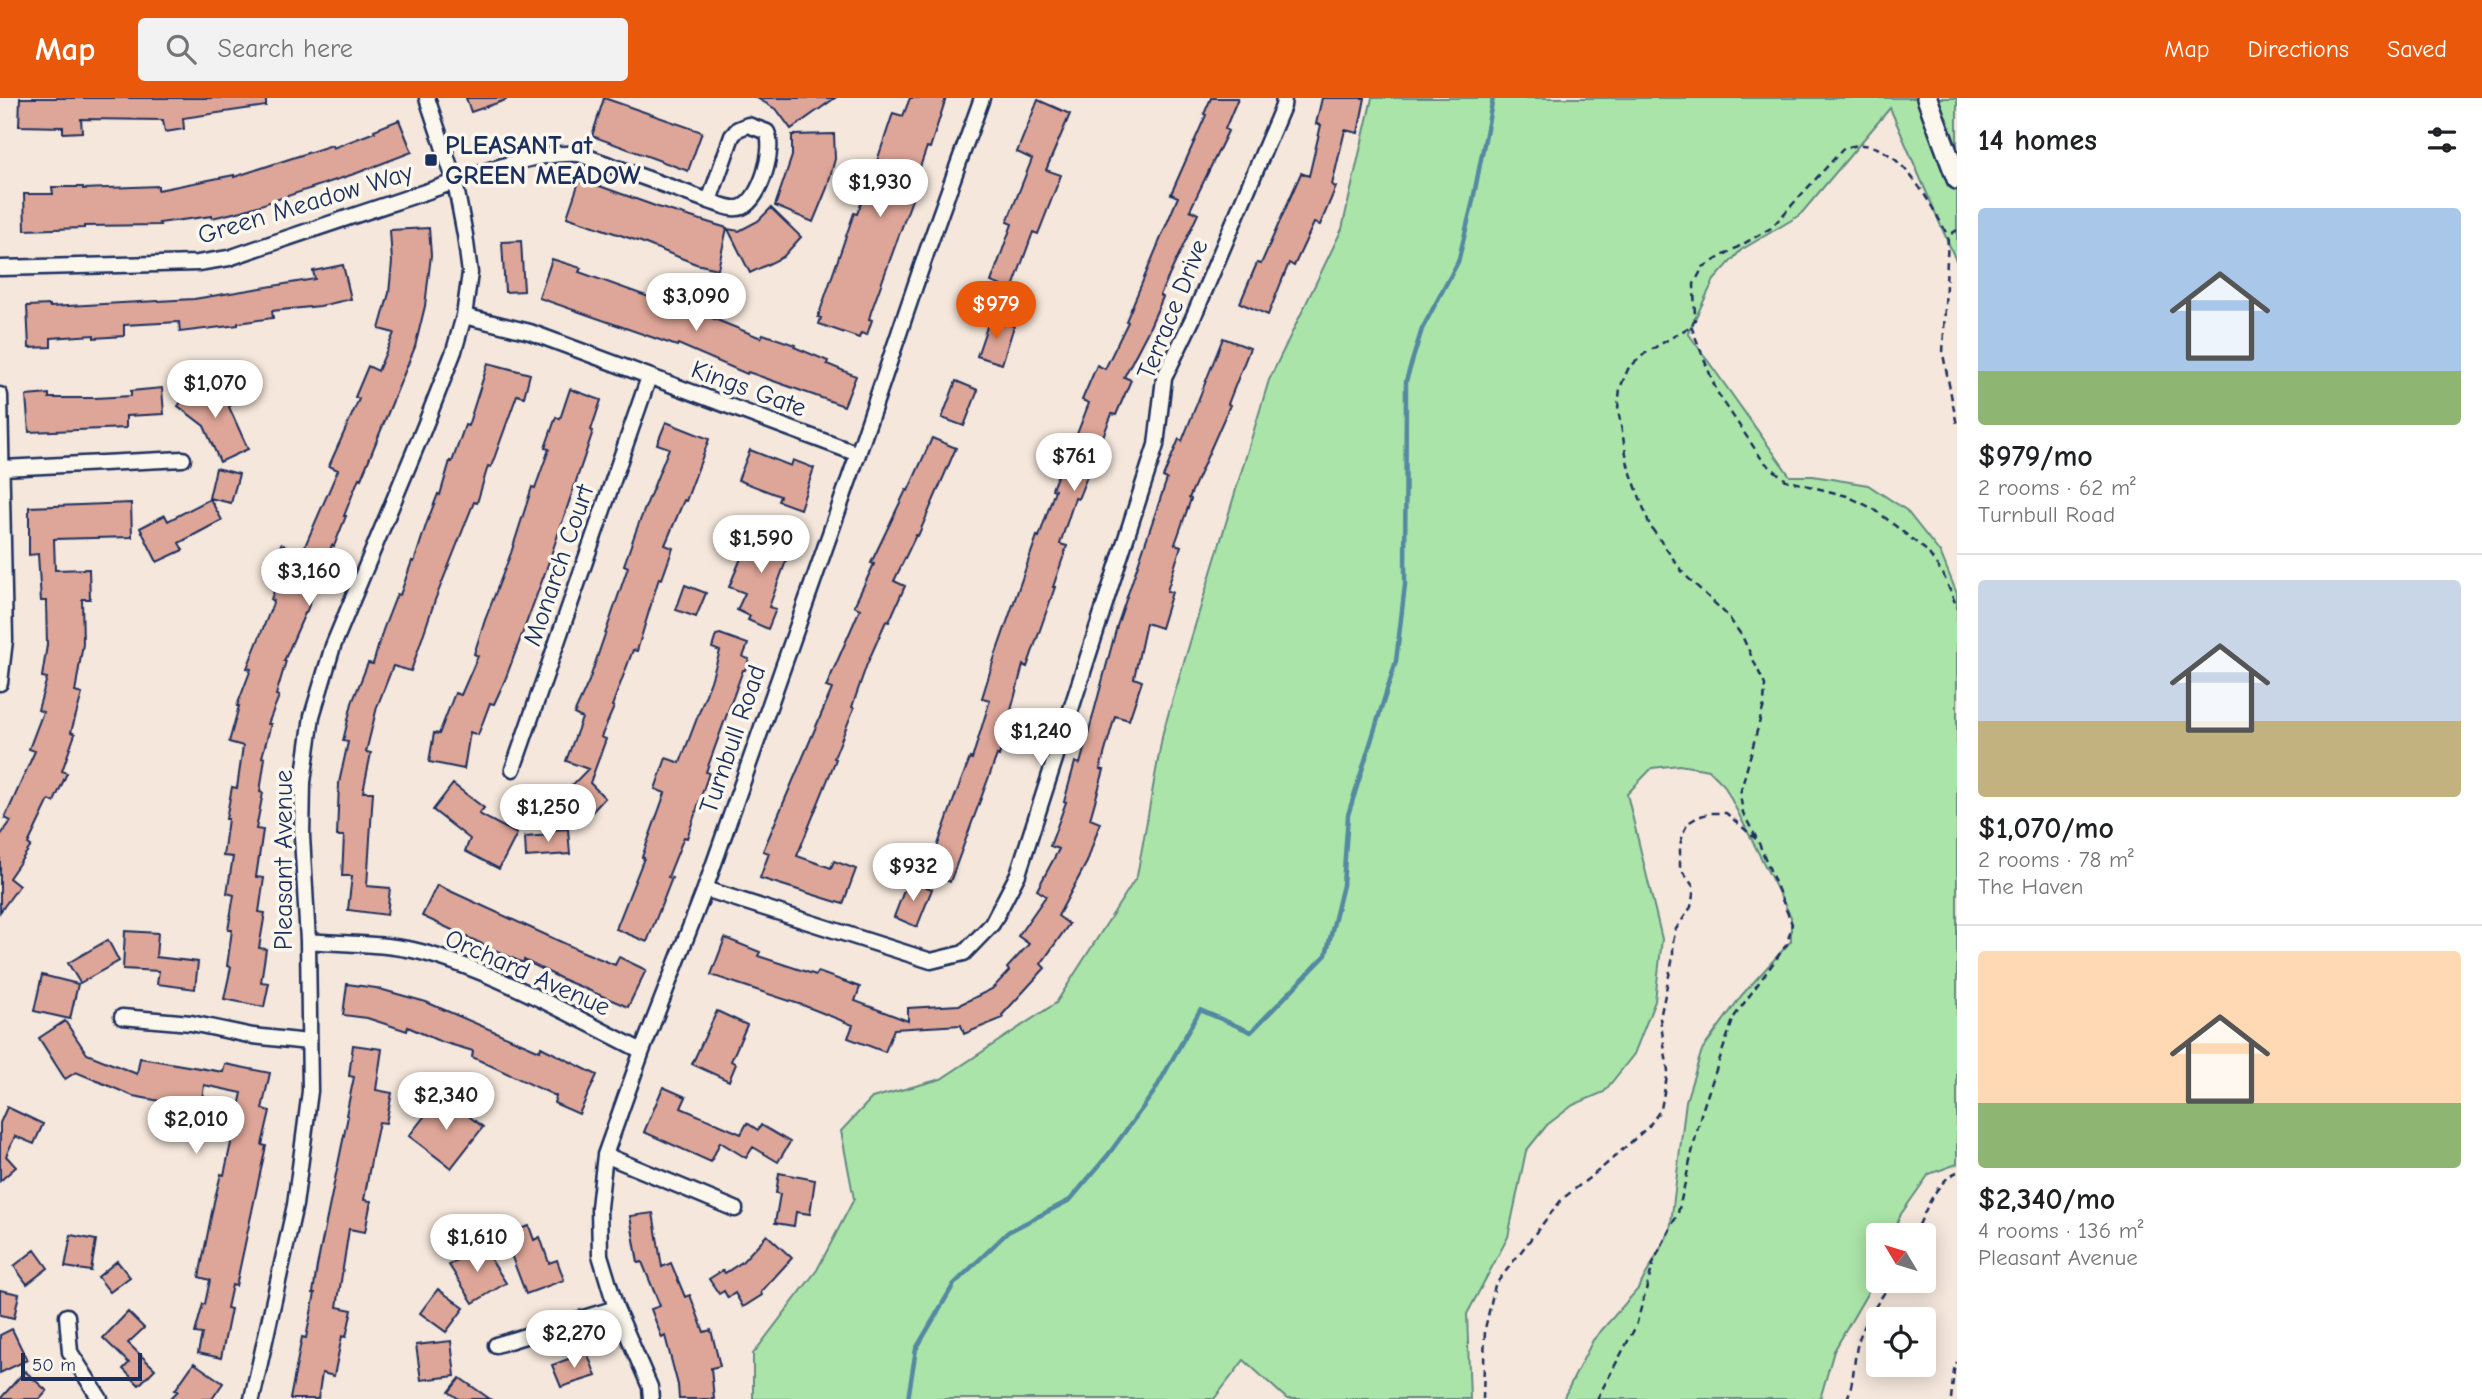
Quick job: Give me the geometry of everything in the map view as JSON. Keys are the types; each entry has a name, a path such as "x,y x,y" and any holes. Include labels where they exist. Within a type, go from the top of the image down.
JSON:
{"street":[{"name":"Pleasant Avenue","path":"252,1399 297,1193 310,1091 303,795 312,716 333,646 454,351 464,316 470,272 455,182 427,98"},
{"name":"Turnbull Road","path":"651,1399 650,1387 616,1308 600,1255 598,1207 605,1155 705,889 982,98"},
{"name":"Terrace Drive","path":"705,889 931,961 964,953 992,924 1018,874 1156,445 1164,378 1193,318 1283,106 1284,98"},
{"path":"1927,98 1957,179"},
{"name":"Green Meadow Way","path":"0,268 198,263 229,258 455,182 538,156 559,153 579,154 709,201 733,209 743,207 759,187 770,151 771,140 767,132 748,125 732,136 709,201"},
{"name":"Kings Gate","path":"464,316 530,332 858,454"},
{"name":"Monarch Court","path":"513,769 649,377"},
{"path":"0,395 5,640 0,682"},
{"path":"3,468 183,460"},
{"name":"Orchard Avenue","path":"308,941 420,952 535,997 642,1051"},
{"path":"122,1017 191,1023 253,1036 308,1042"},
{"path":"605,1155 735,1209"},
{"path":"496,1345 616,1308"},
{"path":"67,1315 70,1352 100,1399"}],"path":[{"path":"1597,1399 1636,1326 1654,1261 1678,1213 1701,1114 1734,1017 1787,944 1792,924 1758,841 1743,813 1740,794 1764,705 1765,685 1742,636 1727,615 1684,574 1650,526 1628,465 1618,409 1620,388 1628,369 1644,354 1692,326 1695,320 1694,284 1703,267 1770,228 1844,148 1861,145 1877,148 1898,162 1928,198 1948,236 1944,354 1957,425"},
{"path":"1948,236 1957,230"},
{"path":"1692,326 1717,392 1763,461 1786,480 1847,496 1874,509 1927,551 1943,573 1957,607"},
{"path":"1483,1399 1485,1329 1495,1285 1562,1199 1640,1135 1661,1109 1668,1071 1660,1018 1674,957 1676,929 1691,907 1693,895 1693,886 1680,868 1679,845 1684,831 1688,823 1698,817 1710,813 1726,813 1758,841"},
{"path":"1920,1223 1946,1177 1957,1172"},
{"path":"1847,1399 1851,1390 1858,1341 1869,1316 1884,1293"},
{"path":"1951,1399 1957,1362"}],"green space":[{"path":"1372,98 1957,98 1957,263 1890,108 1800,215 1741,250 1714,280 1688,333 1790,476 1813,476 1868,485 1906,510 1941,554 1957,594 1957,1164 1929,1174 1897,1223 1866,1223 1867,1293 1834,1351 1820,1399 1563,1399 1593,1340 1638,1289 1670,1231 1686,1101 1702,1050 1742,995 1791,941 1791,917 1724,785 1709,770 1679,765 1652,768 1627,794 1662,939 1655,1001 1634,1054 1604,1092 1573,1105 1547,1125 1526,1151 1508,1237 1467,1314 1470,1399 1287,1399 1244,1360 1214,1399 753,1399 753,1354 817,1270 854,1199 841,1131 872,1098 941,1079 1056,1003 1137,876 1163,732 1269,380 1342,229"}],"building":[{"path":"20,98 266,98 266,106 183,118 184,129 165,132 163,120 81,119 82,132 63,133 63,127 19,126"},
{"path":"466,98 506,98 506,100 471,112"},
{"path":"604,98 702,132 688,171 592,136"},
{"path":"757,98 835,98 791,129 777,110"},
{"path":"910,98 946,98 871,312 869,319 872,320 867,335 861,333 859,338 819,324 821,318 818,317 893,113 903,116"},
{"path":"1211,98 1238,98 1225,129 1228,131 1190,210 1198,214 1160,295 1163,297 1148,331 1124,377 1131,380 1116,415 1112,414 1078,499 1075,498 1060,544 1067,546 1055,587 1027,667 1023,665 999,756 997,755 950,882 928,873 954,799 970,758 972,759 990,700 982,698 993,662 1037,536 1039,537 1055,490 1052,489 1089,403 1082,400 1097,365 1105,369 1128,322 1126,321 1178,197 1171,194"},
{"path":"1322,98 1365,98 1358,133 1345,130 1332,185 1336,187 1320,225 1314,223 1294,266 1289,263 1268,315 1240,303 1257,263 1261,264 1301,173 1309,176 1321,125 1316,124"},
{"path":"1038,100 1070,114 1046,170 1061,175 1038,234 1033,232 1012,290 991,282 1012,224 1007,222 1032,159 1017,152"},
{"path":"399,120 412,152 242,211 212,218 159,223 160,225 25,230 24,194 53,194 52,187 83,189 158,186 158,190 234,177 332,145 333,148"},
{"path":"834,134 835,159 813,222 775,206 792,156 792,135"},
{"path":"580,179 727,228 718,269 696,264 567,217"},
{"path":"771,208 801,237 783,257 750,273 728,229 739,231 758,221"},
{"path":"429,228 431,255 425,306 415,347 284,661 276,695 279,696 268,724 271,724 262,757 265,758 260,792 263,793 256,829 263,830 256,877 264,878 259,912 265,913 259,948 266,949 261,982 269,983 264,1007 224,999 231,967 227,966 232,930 228,930 234,895 227,893 233,857 223,856 226,819 232,787 237,788 243,746 229,742 237,706 251,669 247,668 274,601 271,599 285,563 275,559 281,544 302,553 338,470 329,466 359,399 355,397 368,366 378,371 394,333 379,329 389,293 392,262 390,230"},
{"path":"521,241 524,291 505,292 502,242"},
{"path":"552,259 581,268 579,272 660,301 661,298 761,338 763,334 795,345 794,347 828,361 827,364 856,376 844,406 748,372 747,374 678,344 677,346 539,298"},
{"path":"343,265 351,299 320,306 272,311 273,318 238,325 180,332 179,322 124,325 124,336 51,338 51,347 29,348 27,306 194,299 315,279 313,271"},
{"path":"990,318 1014,326 1002,364 977,356"},
{"path":"1223,338 1250,348 1228,404 1230,405 1189,498 1191,499 1175,544 1181,546 1167,591 1172,592 1161,628 1146,623 1134,678 1142,681 1129,720 1115,716 1090,819 1100,823 1087,862 1058,916 1069,924 1041,964 1045,968 1002,1015 1003,1018 964,1034 961,1025 894,1029 885,1052 848,1038 853,1025 711,975 725,938 760,952 758,956 816,975 818,972 860,987 855,1001 908,1021 908,1008 959,1005 992,989 1009,971 1007,968 1029,944 1018,936 1046,896 1037,890 1059,849 1050,846 1066,802 1075,762 1080,764 1117,626 1167,479 1163,477 1179,439 1182,441"},
{"path":"488,363 530,374 524,397 517,395 491,467 488,466 477,503 474,502 435,600 411,671 393,666 377,707 366,752 371,753 363,792 373,792 367,886 390,888 387,915 348,910 352,876 342,876 344,836 337,836 339,783 348,742 343,741 352,703 368,663 373,664 397,594 400,595 412,561 414,562 450,461 452,462 465,425 468,426"},
{"path":"199,379 232,404 229,407 248,449 220,462 204,426 178,406"},
{"path":"956,381 978,390 964,426 942,418"},
{"path":"162,388 164,414 126,416 126,428 29,432 26,396 131,396 131,391"},
{"path":"570,389 601,400 546,570 505,680 494,704 490,703 478,735 470,732 464,769 429,762 434,733 439,734 455,693 461,695 478,656 474,654 485,620 511,553 532,487 535,488 549,449 545,448 556,417 560,419"},
{"path":"666,422 709,439 686,501 684,500 665,545 673,548 662,579 659,578 637,651 633,650 601,737 606,739 590,783 605,798 578,827 554,804 588,769 566,761 582,718 574,714 589,681 628,567 624,565 637,528 669,448 657,444"},
{"path":"932,438 956,448 918,536 916,535 894,581 905,586 867,664 852,707 854,708 834,758 836,759 797,856 831,868 834,861 856,869 843,904 760,878 769,853 763,851 832,689 826,687 860,609 854,606 874,564 871,563"},
{"path":"750,450 791,466 793,460 814,468 800,509 778,501 780,496 738,480"},
{"path":"216,468 239,474 231,503 209,498"},
{"path":"210,499 222,520 179,543 183,550 157,562 140,528 165,515 168,521"},
{"path":"131,503 132,537 54,539 55,570 89,569 90,599 82,599 83,644 75,692 82,694 71,732 75,734 62,771 67,773 54,802 49,800 28,844 31,846 9,878 19,886 0,912 0,836 11,821 5,818 35,751 29,749 43,712 38,710 47,678 42,677 47,645 46,601 41,601 38,554 29,555 29,507"},
{"path":"754,527 793,542 769,607 776,609 768,629 748,620 750,616 737,610 745,593 729,587"},
{"path":"685,585 706,593 696,617 676,610"},
{"path":"716,635 748,644 743,657 749,659 706,772 709,773 687,838 684,837 668,877 672,878 647,942 616,929 644,858 642,857 665,793 655,789 666,758 680,763 711,681 720,651 712,648"},
{"path":"453,784 484,808 479,814 517,834 499,869 465,851 470,839 433,810"},
{"path":"568,829 570,854 526,857 525,837 551,835 551,830"},
{"path":"908,880 932,889 917,927 894,917"},
{"path":"437,885 615,965 619,957 646,970 628,1007 524,960 523,963 422,916"},
{"path":"125,931 158,933 156,957 198,962 195,989 157,984 159,971 123,969"},
{"path":"108,940 119,961 80,983 68,963"},
{"path":"42,975 78,984 70,1019 34,1011"},
{"path":"347,984 376,988 426,1002 540,1051 541,1047 597,1075 579,1114 554,1103 556,1096 472,1057 473,1051 439,1041 408,1027 407,1031 367,1018 343,1015"},
{"path":"717,1011 747,1025 731,1061 736,1064 729,1081 692,1064"},
{"path":"65,1021 87,1054 137,1074 140,1058 223,1072 225,1064 270,1073 262,1109 270,1111 262,1145 266,1146 236,1286 232,1285 227,1308 231,1309 221,1358 198,1353 202,1334 195,1333 210,1280 199,1277 214,1202 221,1174 224,1175 242,1093 204,1085 200,1116 180,1113 182,1105 133,1096 76,1072 65,1079 39,1038"},
{"path":"353,1045 382,1049 376,1090 392,1093 386,1123 379,1122 372,1155 364,1200 371,1201 365,1232 349,1229 337,1307 352,1310 346,1337 342,1336 334,1376 322,1373 318,1399 290,1399 302,1337 306,1338 315,1293 317,1266 348,1116 346,1115 354,1077 349,1076"},
{"path":"663,1087 686,1097 681,1108 741,1134 747,1123 758,1130 761,1125 790,1142 778,1162 753,1147 746,1158 720,1142 711,1162 644,1132"},
{"path":"441,1095 483,1127 451,1168 409,1136"},
{"path":"7,1107 43,1124 34,1144 15,1136 6,1156 16,1167 0,1181 0,1123"},
{"path":"779,1173 815,1180 810,1214 796,1212 794,1226 775,1223 780,1194 776,1193"},
{"path":"653,1213 662,1267 671,1263 685,1297 690,1295 704,1332 711,1330 720,1366 711,1368 714,1399 679,1399 665,1336 662,1338 651,1309 660,1306 642,1262 638,1263 630,1216"},
{"path":"529,1226 534,1240 540,1237 549,1263 557,1260 564,1280 526,1294 503,1234"},
{"path":"71,1235 96,1240 91,1271 65,1267"},
{"path":"767,1235 792,1258 761,1292 762,1295 743,1307 735,1293 728,1298 724,1291 719,1294 709,1279 742,1262"},
{"path":"481,1244 506,1283 473,1303 449,1265"},
{"path":"35,1250 48,1268 27,1284 14,1266"},
{"path":"117,1261 130,1277 110,1292 98,1277"},
{"path":"438,1289 464,1308 446,1332 420,1313"},
{"path":"0,1290 19,1294 14,1318 0,1315"},
{"path":"128,1312 144,1328 128,1343 155,1369 139,1385 123,1369 129,1363 103,1338"},
{"path":"12,1329 27,1360 0,1373 0,1335"},
{"path":"451,1341 455,1376 421,1380 416,1345"},
{"path":"587,1352 596,1376 561,1387 552,1365"},
{"path":"194,1363 223,1383 212,1399 170,1399 178,1391 175,1390"},
{"path":"25,1371 47,1391 40,1399 0,1399"},
{"path":"460,1378 490,1399 459,1399 449,1392"}],"waterway":[{"path":"908,1399 916,1349 954,1284 1008,1232 1070,1200 1108,1155 1154,1092 1200,1010 1251,1032 1326,955 1343,885 1348,815 1396,661 1405,585 1406,381 1422,329 1458,262 1493,98"}],"place":[{"name":"PLEASANT at GREEN MEADOW","path":"431,160"}]}
